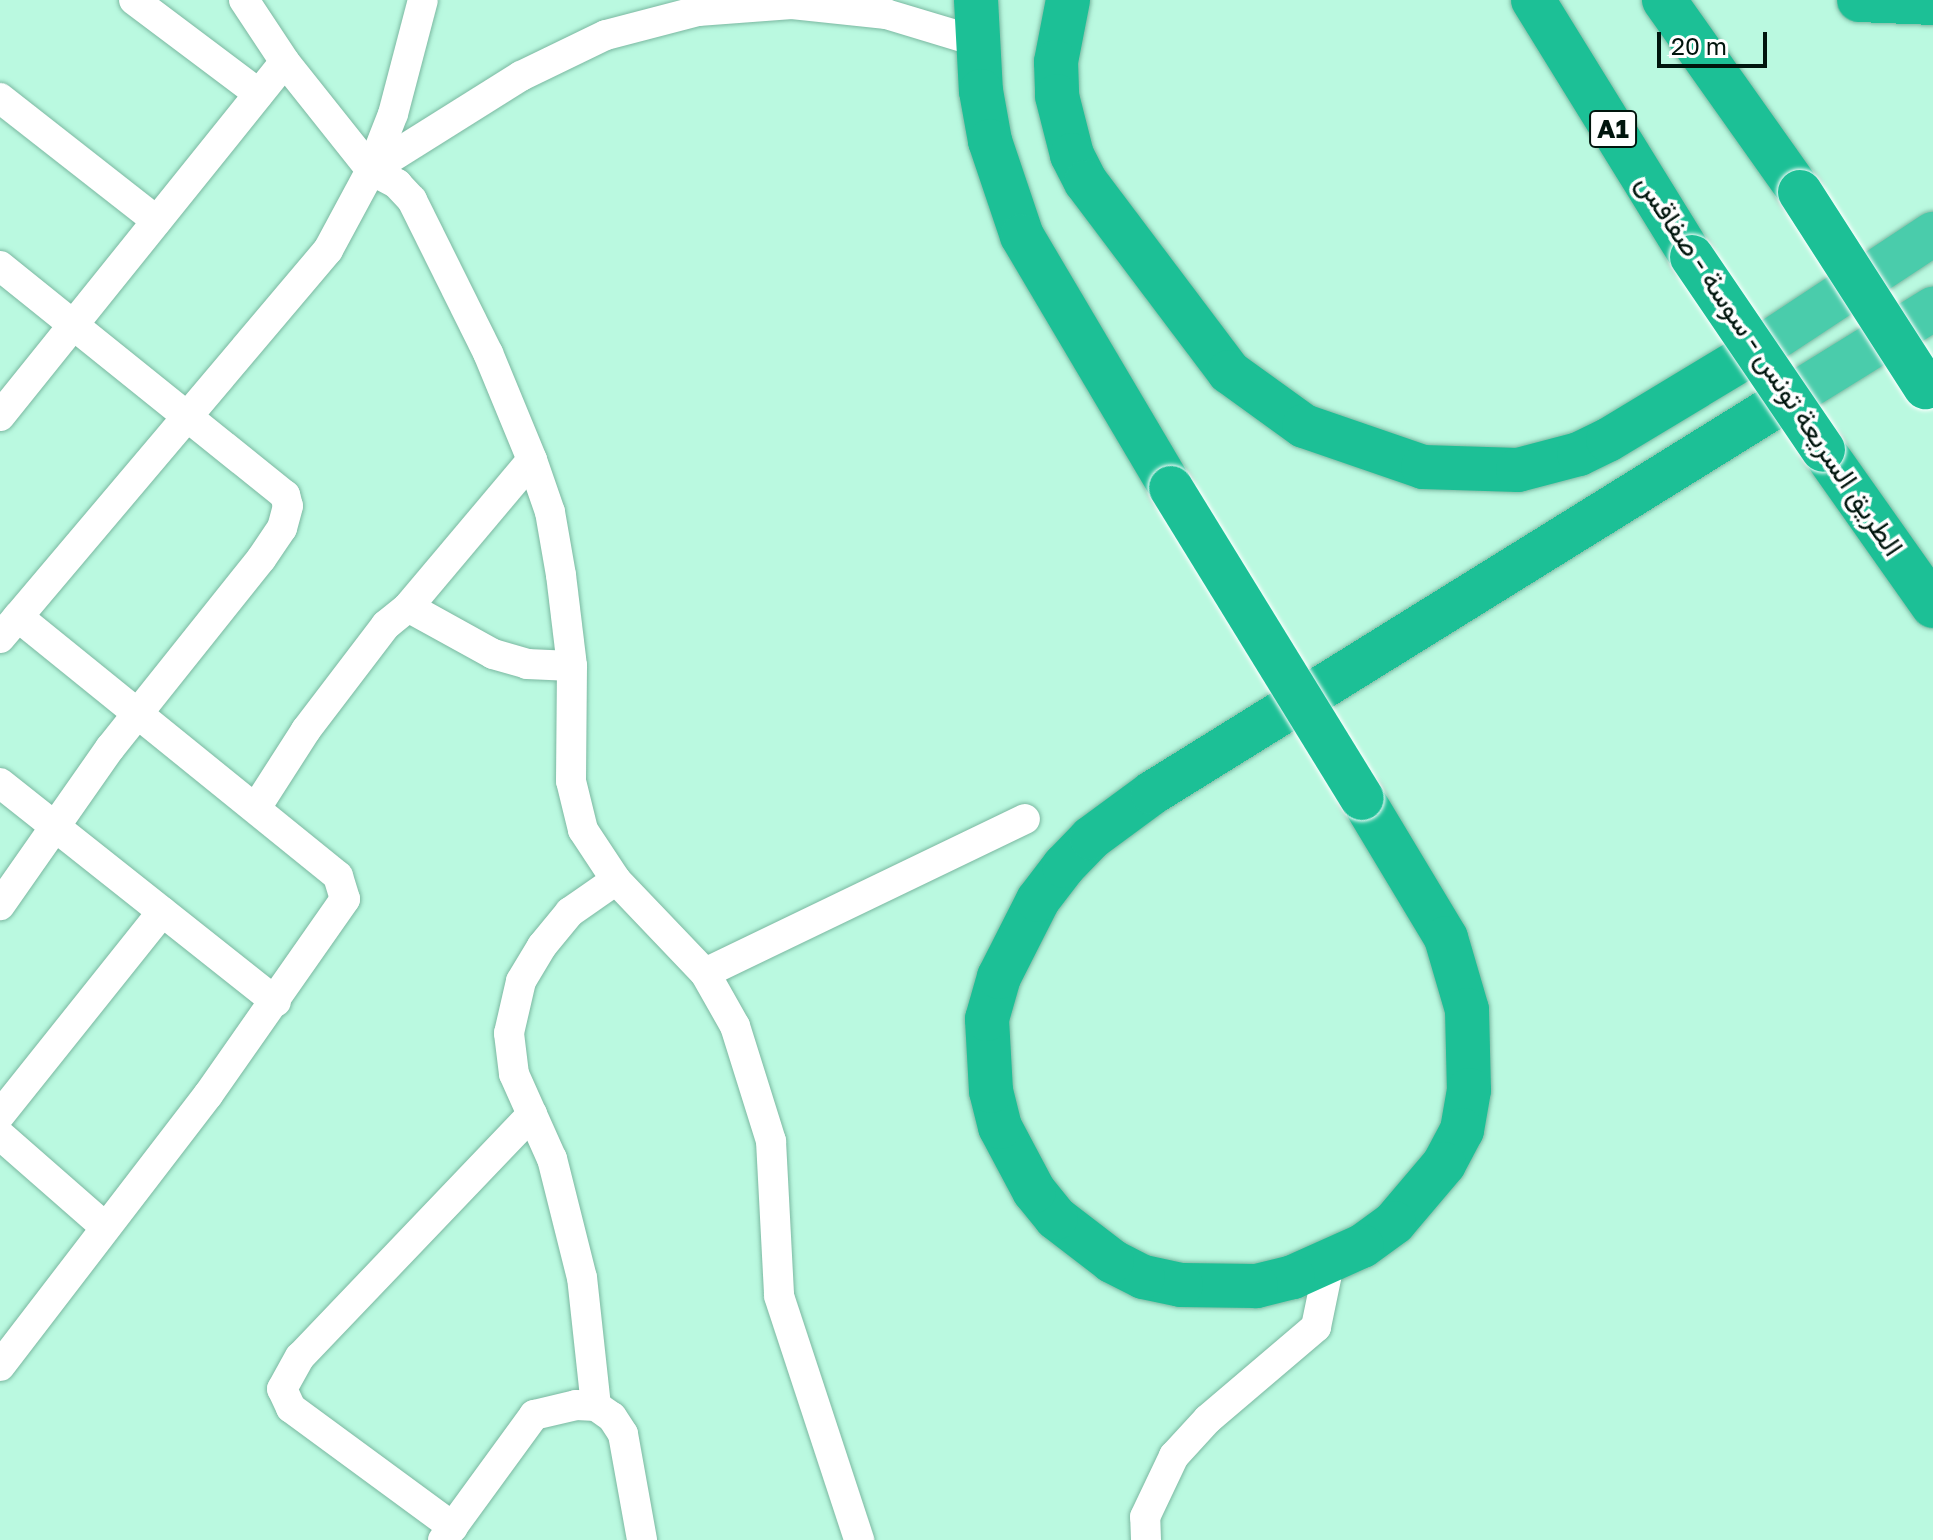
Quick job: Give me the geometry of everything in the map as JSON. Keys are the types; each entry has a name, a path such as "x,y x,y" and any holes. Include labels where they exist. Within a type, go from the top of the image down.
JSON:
{"highway":[{"path":"1068,0 1056,62 1057,96 1072,155 1086,182 1229,372 1304,426 1423,467 1518,470 1579,454 1608,440 1757,350 1933,234"},
{"name":"الطريق السريعة تونس - سوسة - صفاقس","path":"1533,0 1692,257 1933,606"},
{"path":"1664,0 1800,192 1929,393"},
{"path":"1859,0 1933,3"},
{"path":"976,21 990,141 1022,236 1171,488 1362,798 1446,938 1467,1010 1469,1090 1462,1130 1421,1195 1394,1223 1329,1264 1256,1286 1181,1285 1143,1277 1112,1261 1056,1218 1014,1159 991,1091 987,1019 1016,937 1064,866 1120,814 1787,399 1933,309"}],"street":[{"path":"134,0 259,94"},
{"path":"244,0 285,62 371,170 397,184 430,230 532,460 550,512 572,666 571,781 583,830 616,880 705,973 735,1026 759,1092 771,1141 779,1296 859,1540"},
{"path":"0,1366 10,1331 105,1227 276,1002 341,911 345,888 338,876 256,808 138,717 9,628 328,250 371,170 411,57 423,0"},
{"path":"371,170 521,76 606,35 698,11 792,4 976,21"},
{"path":"0,416 285,62"},
{"path":"0,98 157,221"},
{"path":"0,266 75,323 285,495 288,506 282,528 261,559 54,826 0,905"},
{"path":"256,808 306,730 386,625 408,607 532,460"},
{"path":"408,607 493,654 527,664 572,666"},
{"path":"0,783 276,1002"},
{"path":"705,973 1025,819"},
{"path":"596,1406 582,1278 552,1159 514,1074 509,1033 521,981 570,912 616,880"},
{"path":"0,1115 162,912"},
{"path":"532,1114 300,1357 282,1389 291,1408 448,1533 534,1415 552,1408 596,1406 612,1417 623,1434 642,1540"},
{"path":"0,1135 105,1227"},
{"path":"1146,1540 1145,1517 1174,1456 1208,1419 1316,1327 1329,1264"}]}
